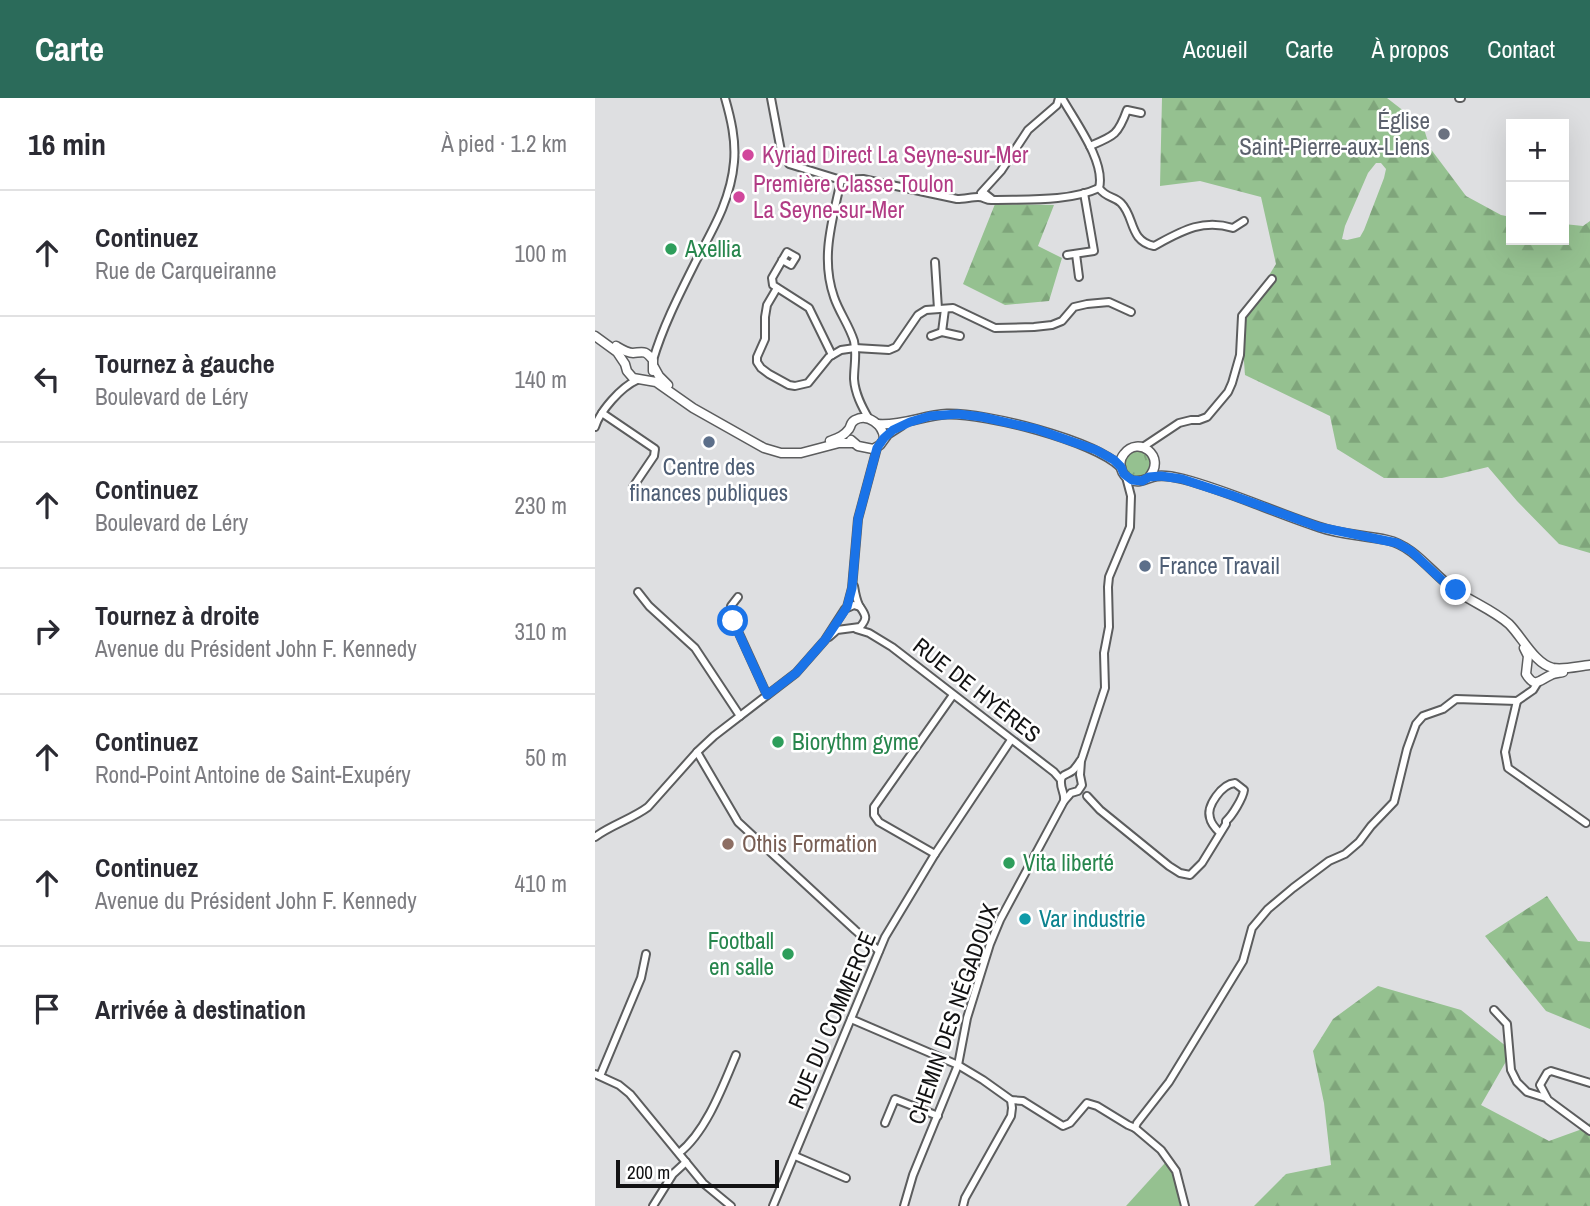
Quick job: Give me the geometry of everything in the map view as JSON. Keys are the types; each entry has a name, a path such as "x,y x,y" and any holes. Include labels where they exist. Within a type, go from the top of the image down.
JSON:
{"main road":[{"path":"595,336 622,350 643,352 651,356 659,376 674,390 753,443 772,451 801,453 839,443 853,443 869,450 877,448 893,430 910,422"},
{"path":"595,336 617,352 633,378 663,386 694,408 755,440 782,449 811,447 841,437 856,420 865,418 878,424 884,438"},
{"path":"626,368 627,359 633,353"},
{"path":"641,379 649,376 653,364"},
{"path":"878,424 958,414 1036,429 1096,450 1114,460 1126,477 1132,480 1161,476 1182,479 1319,527 1397,543 1411,551 1444,582 1497,615 1546,666 1590,667"},
{"path":"848,431 853,443"},
{"path":"1121,467 1125,452 1132,447 1143,447 1164,469 1182,479"},
{"path":"1096,450 1125,452"},
{"path":"1149,477 1155,468 1153,457"},
{"path":"1515,631 1527,652 1528,664"},
{"path":"1538,660 1532,660 1525,671 1532,681 1538,682 1546,677 1590,667"},
{"path":"1546,666 1546,677"}],"street":[{"path":"653,364 660,338 726,201 733,170 734,144 725,98"},
{"path":"771,98 780,146 789,164 841,180 863,179 957,199 980,195 1001,171 1028,130 1062,102 1090,146 1099,174 1099,188 1104,195 1122,204 1139,238 1147,244 1154,246 1197,225 1212,224 1233,228 1244,221"},
{"path":"1090,146 1111,137 1120,128 1127,110 1141,113"},
{"path":"841,180 828,244 828,272 834,296 855,348 854,380 869,419"},
{"path":"980,195 987,201 1056,198 1099,188"},
{"path":"1067,255 1094,251 1084,193"},
{"path":"1076,254 1079,277"},
{"path":"782,260 771,282 810,308 832,355"},
{"path":"935,262 942,309 941,332"},
{"path":"1143,447 1179,424 1207,417 1228,391 1240,355 1242,316 1272,279"},
{"path":"777,288 767,305 765,339 757,362 769,374 789,385 801,386 813,379 823,364 841,350 855,348 889,351 897,346 918,315 926,310 958,309 995,328 1052,325 1062,321 1074,307 1087,304 1109,302 1131,312"},
{"path":"931,336 941,332 960,337"},
{"path":"643,352 652,348 660,338"},
{"path":"595,428 602,413 626,382 626,368"},
{"path":"622,389 641,379"},
{"path":"856,420 860,401"},
{"path":"602,413 655,449 654,456 633,487"},
{"path":"1153,457 1153,444 1157,438"},
{"path":"595,837 648,807 697,752 796,673 825,640 847,607 853,580 858,519 877,448"},
{"path":"865,449 872,464"},
{"path":"1126,477 1131,496"},
{"path":"1074,790 1083,782 1080,761 1105,688 1108,587 1113,568 1131,527 1131,496 1139,481"},
{"path":"853,580 860,607"},
{"path":"638,592 649,606 695,648 740,716"},
{"path":"738,597 731,606 730,616 767,695"},
{"path":"825,640 837,630 863,625 866,617 864,611 854,605 847,607"},
{"path":"842,614 842,620 852,628"},
{"name":"RUE DE HYÈRES","path":"866,617 878,637 1062,777"},
{"name":"RUE DE HYÈRES","path":"852,628 878,637"},
{"path":"1526,696 1528,678"},
{"path":"1135,1128 1168,1082 1243,961 1252,928 1268,909 1293,888 1359,842 1394,802 1407,749 1416,724 1423,716 1443,709 1456,699 1517,701 1526,696 1538,682"},
{"path":"935,854 879,822 874,815 874,807 953,695"},
{"path":"1517,701 1505,752 1508,768 1585,823"},
{"name":"RUE DU COMMERCE","path":"773,1206 892,924 1011,740"},
{"path":"697,752 739,822 879,951"},
{"path":"1080,761 1072,771 1062,777 1061,786 1087,796 1170,866 1185,875 1195,872 1220,833 1244,794 1244,790 1235,783 1223,787 1209,815 1220,833"},
{"path":"1072,771 1080,775"},
{"name":"CHEMIN DES NÉGADOUX","path":"904,1206 913,1175 958,1065 967,1018 990,944 1000,920 1064,801 1074,790"},
{"path":"646,954 641,978 598,1075 619,1085 630,1094 710,1191 731,1206"},
{"path":"1494,1010 1507,1024 1511,1070 1517,1082 1527,1092 1546,1097 1590,1131"},
{"path":"851,1019 958,1065 1011,1100 1023,1101 1063,1126 1070,1123 1087,1103 1097,1106 1135,1128 1161,1150 1176,1171 1185,1206"},
{"path":"679,1153 692,1142 719,1096 736,1055"},
{"path":"1546,1097 1540,1086 1551,1071 1590,1083"},
{"path":"885,1123 895,1099 938,1116"},
{"path":"963,1206 1011,1116 1011,1100"},
{"path":"795,1156 846,1178"},
{"path":"653,1206 673,1174 686,1162"}],"green space":[{"path":"1162,98 1387,98 1423,126 1430,148 1466,196 1506,216 1506,245 1569,245 1569,225 1583,226 1590,221 1590,553 1559,544 1488,467 1442,478 1384,478 1337,449 1330,416 1245,375 1241,321 1276,264 1261,197 1200,181 1160,186","holes":["1376,163 1381,163 1386,169 1360,237 1342,239 1368,173"]},
{"path":"995,204 1054,205 1038,246 1062,258 1049,301 1005,305 963,284"},
{"path":"1128,449 1149,450 1152,453 1152,474 1132,480 1121,467"},
{"path":"1547,896 1578,941 1590,942 1590,1029 1546,1011 1485,936"},
{"path":"1378,986 1461,1010 1512,1051 1481,1105 1549,1141 1585,1128 1590,1123 1590,1206 1254,1206 1286,1174 1331,1165 1324,1103 1313,1051 1333,1019"},
{"path":"1165,1163 1173,1172 1180,1206 1126,1206"}],"place":[{"name":"Église Saint-Pierre-aux-Liens","path":"1444,134"},
{"name":"Kyriad Direct La Seyne-sur-Mer","path":"748,155"},
{"name":"Première Classe Toulon La Seyne-sur-Mer","path":"739,197"},
{"name":"Axellia","path":"671,249"},
{"name":"Centre des finances publiques","path":"709,442"},
{"name":"France Travail","path":"1145,566"},
{"name":"Biorythm gyme","path":"778,742"},
{"name":"Othis Formation","path":"728,844"},
{"name":"Vita liberté","path":"1009,863"},
{"name":"Var industrie","path":"1025,919"},
{"name":"Football en salle","path":"788,954"}],"route":[{"path":"733,621 767,695 796,673 825,640 847,607 852,588 858,519 877,448 893,430 910,422 945,414 982,417 1024,426 1096,450 1114,460 1132,480 1142,481 1155,476 1182,479 1319,527 1397,543 1411,551 1456,590"}]}
